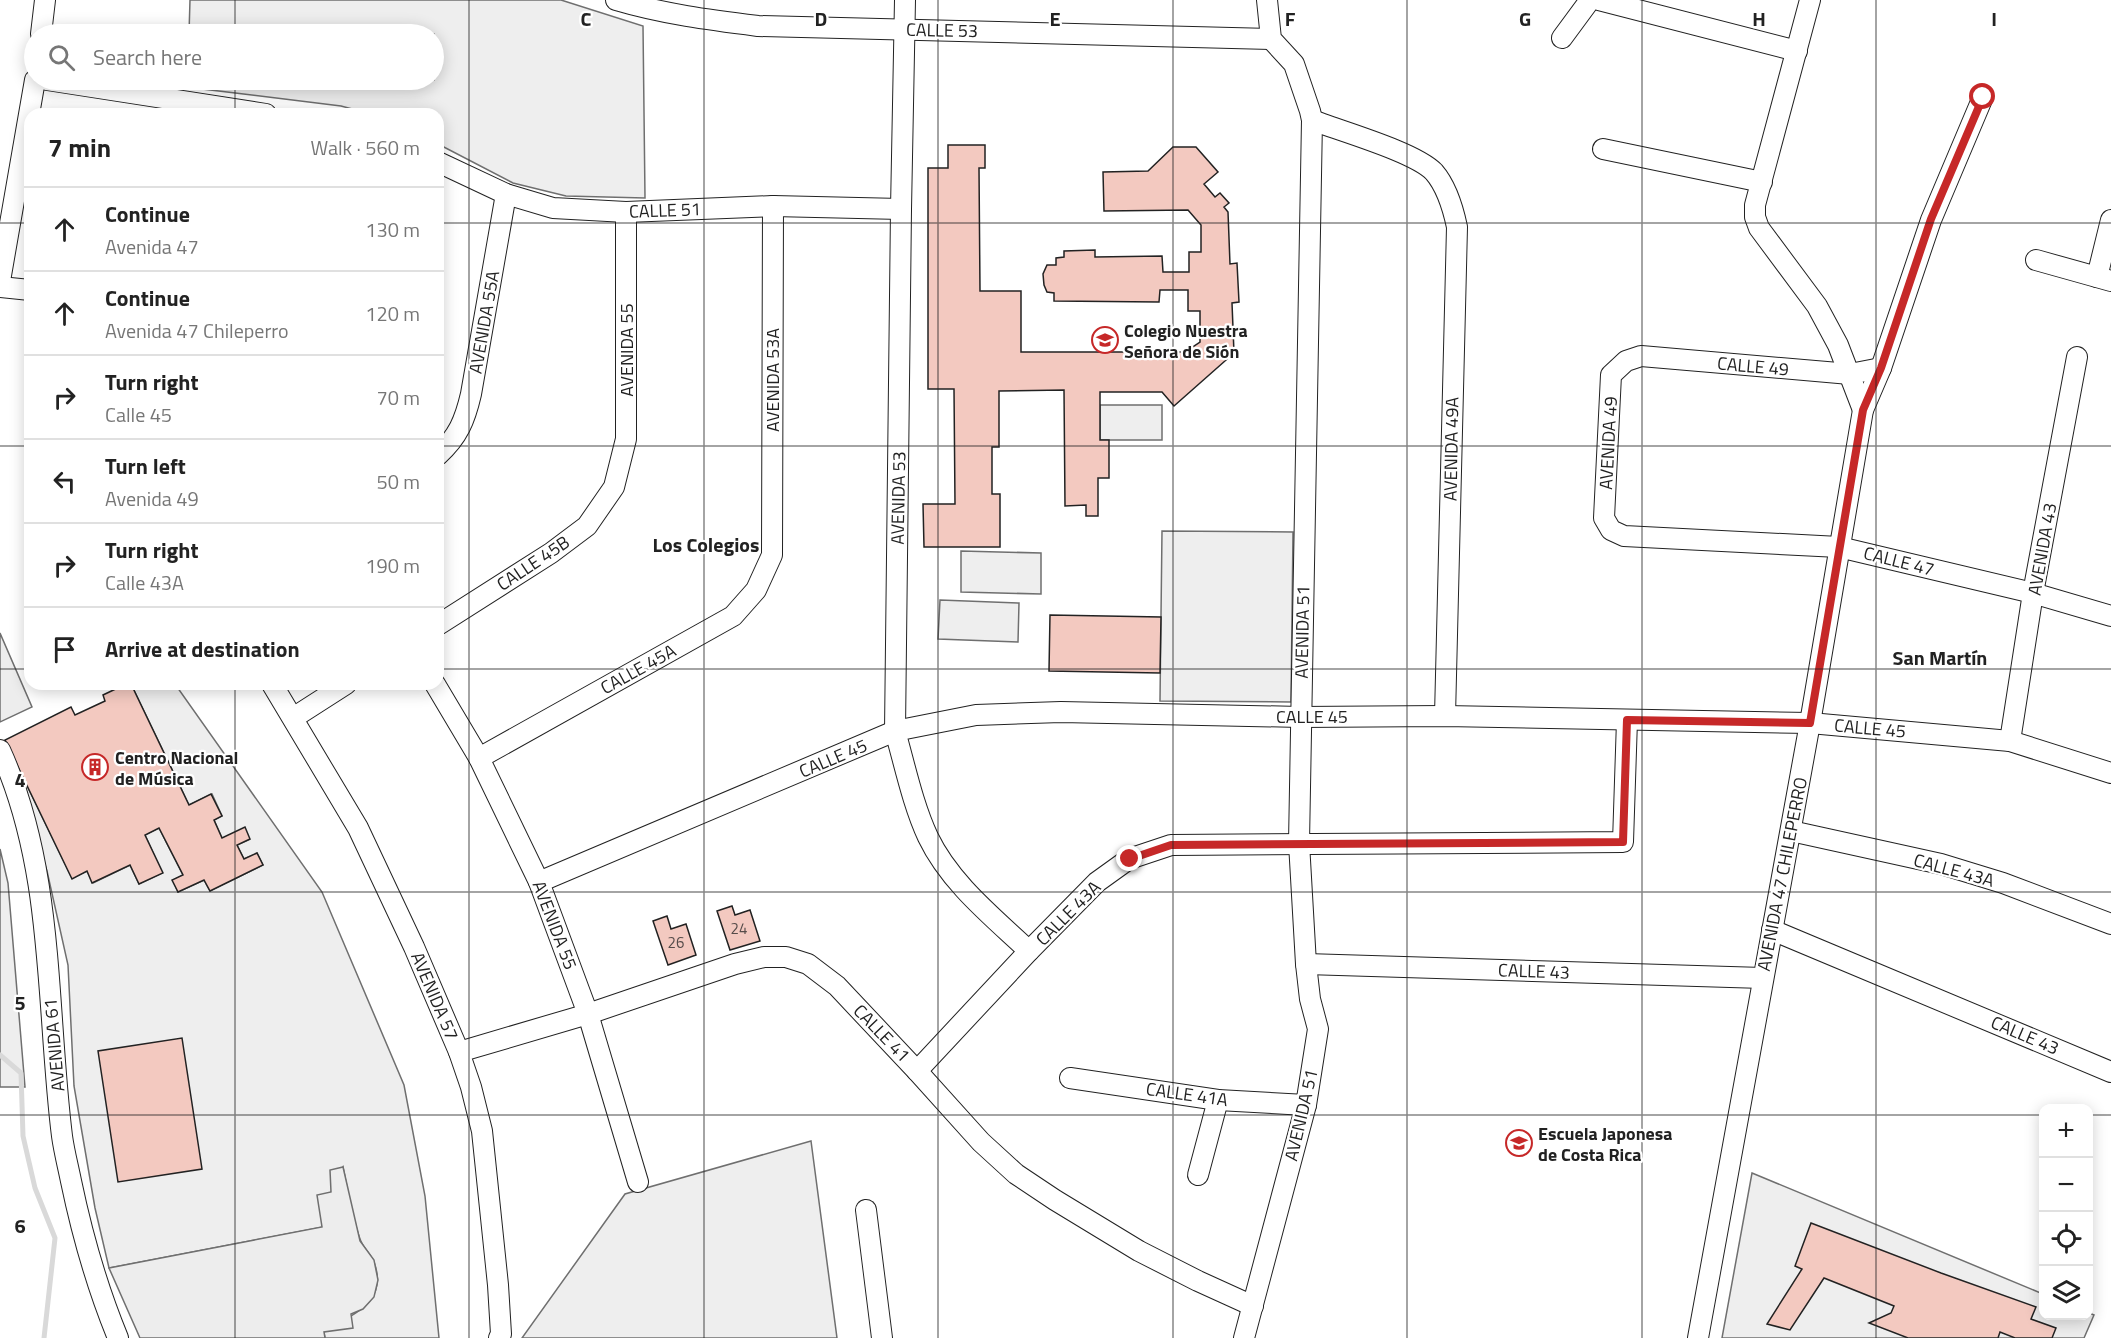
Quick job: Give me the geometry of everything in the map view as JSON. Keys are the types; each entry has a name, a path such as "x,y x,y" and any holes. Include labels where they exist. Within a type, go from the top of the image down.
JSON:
{"street":[{"path":"42,24 45,0"},
{"name":"CALLE 53","path":"616,0 693,18 758,26 1271,39"},
{"name":"AVENIDA 53","path":"905,0 895,732 928,837 963,888 1029,951"},
{"path":"1267,0 1271,39"},
{"path":"1562,38 1590,0"},
{"path":"1599,0 1797,51"},
{"path":"1810,0 1755,206 1755,217 1759,228 1817,306 1838,345 1863,410"},
{"name":"AVENIDA 51","path":"1244,1338 1305,1105 1318,1029 1310,999 1306,964 1299,843 1311,120 1294,64 1271,39"},
{"path":"30,108 33,90"},
{"path":"99,90 193,108"},
{"name":"AVENIDA 47 CHILEPERRO","path":"1698,1338 1791,831 1863,410 1881,368 1931,219 1983,97"},
{"name":"AVENIDA 49A","path":"1311,120 1415,158 1433,172 1452,206 1456,227 1445,716"},
{"path":"0,281 24,143"},
{"path":"1603,148 1762,182"},
{"name":"CALLE 51","path":"444,165 506,194 553,208 626,212 773,206 901,208"},
{"name":"AVENIDA 55A","path":"444,450 464,422 471,394 506,194"},
{"name":"AVENIDA 53A","path":"772,555 773,206"},
{"name":"AVENIDA 55","path":"614,487 626,439 626,212"},
{"path":"2037,260 2104,279 2111,220"},
{"path":"0,286 24,289"},
{"name":"CALLE 49","path":"1626,361 1641,356 1850,375 1881,368"},
{"name":"AVENIDA 43","path":"2010,741 2033,593 2077,357"},
{"name":"AVENIDA 49","path":"1611,530 1604,518 1611,375 1626,361"},
{"name":"CALLE 45B","path":"444,621 551,553 587,526 614,487"},
{"name":"CALLE 47","path":"1611,530 1624,536 1839,547 2033,593 2111,616"},
{"name":"CALLE 45A","path":"479,758 733,616 756,590 772,555"},
{"name":"AVENIDA 57","path":"276,690 358,828 414,947 459,1052 482,1131 498,1285 501,1334 499,1338"},
{"path":"293,718 337,690"},
{"name":"AVENIDA 55","path":"439,690 479,758 539,882 588,1014 638,1182"},
{"name":"CALLE 45","path":"539,882 895,732 976,715 1061,712 1810,723 2010,741 2111,773"},
{"name":"CALLE 43A","path":"917,1071 1097,882 1130,859 1171,845 1623,842 1627,720"},
{"name":"AVENIDA 61","path":"0,750 21,812 36,870 62,1138 80,1221 103,1302 118,1338"},
{"name":"CALLE 43A","path":"1791,831 1952,867 2003,883 2111,924"},
{"name":"CALLE 43","path":"1772,930 2111,1072"},
{"name":"CALLE 41","path":"459,1052 588,1014 735,964 764,957 786,957 808,964 837,986 981,1142 1016,1174 1139,1251 1253,1306"},
{"name":"CALLE 43","path":"1306,964 1763,978"},
{"name":"CALLE 41A","path":"1070,1078 1218,1100 1305,1105"},
{"path":"1198,1174 1218,1100"},
{"path":"866,1210 882,1338"}],"shaded area":[{"path":"190,0 561,0 643,26 645,198 566,196 513,183 444,147 444,108 348,108 210,90 444,90 444,24 189,24"},
{"path":"1100,405 1162,405 1162,440 1100,440"},
{"path":"1162,531 1293,532 1291,702 1160,701"},
{"path":"961,551 1041,553 1041,594 961,592"},
{"path":"940,600 1019,603 1018,642 938,639"},
{"path":"0,633 32,707 0,722"},
{"path":"134,690 179,690 322,892 404,1085 425,1196 439,1338 325,1338 324,1332 365,1306 376,1288 377,1276 374,1262 360,1239 343,1167 331,1192 323,1227 109,1268 95,1208 74,1086 68,965 47,871 5,740 72,878 87,871 93,883 130,865 139,884 162,873 145,835 159,828 183,875 173,880 178,892 204,880 210,891 263,865 257,853 244,859 237,845 250,839 222,838 214,820 222,816 212,794 189,805"},
{"path":"0,849 8,883 25,1087 0,1087"},
{"path":"811,1141 837,1338 522,1338 625,1194"},
{"path":"343,1167 360,1241 374,1260 378,1280 374,1297 363,1309 351,1314 353,1328 324,1332 325,1338 140,1338 109,1268 322,1227 317,1195 331,1192 330,1170"},
{"path":"1752,1173 2039,1292 2039,1320 2092,1320 2084,1338 1722,1338"}],"building":[{"path":"948,145 985,145 985,168 979,168 980,291 1021,291 1021,352 1185,352 1200,342 1200,311 1188,311 1188,290 1160,290 1159,302 1054,301 1054,293 1047,292 1043,274 1047,265 1056,265 1056,258 1064,257 1064,251 1095,250 1095,257 1162,256 1163,272 1189,272 1189,252 1201,252 1201,225 1188,210 1104,211 1103,172 1148,171 1173,147 1196,147 1218,172 1204,184 1215,197 1220,193 1229,203 1224,207 1228,212 1230,264 1237,263 1239,302 1232,303 1234,353 1174,406 1162,392 1100,392 1100,440 1109,440 1109,478 1098,478 1098,516 1086,516 1086,505 1065,506 1064,390 999,391 999,447 992,447 992,494 1000,494 1000,547 924,547 923,504 955,504 954,389 928,389 928,168 948,168"},
{"path":"1050,615 1161,617 1160,673 1049,671"},
{"name":"Centro Nacional de Música","path":"113,690 134,690 189,805 211,794 222,816 214,820 222,838 245,827 250,839 237,845 244,859 257,853 263,865 210,891 204,880 178,892 172,880 183,875 159,828 145,835 163,873 139,884 130,865 92,883 87,871 72,879 5,740 71,707 75,715 105,701 103,695"},
{"path":"732,906 735,915 750,910 760,941 730,950 717,911"},
{"path":"667,916 671,929 686,924 696,955 668,965 653,921"},
{"path":"182,1038 202,1169 118,1182 98,1051"},
{"path":"1811,1223 2036,1307 2031,1319 2056,1328 2052,1338 2015,1338 2000,1332 1998,1338 1908,1338 1869,1323 1891,1313 1894,1306 1824,1278 1790,1330 1767,1324 1802,1269 1795,1266"}],"waterway":[{"path":"0,1055 21,1073 23,1136 35,1188 55,1238 44,1338"}],"place":[{"name":"Colegio Nuestra Señora de Sión","path":"1105,340"},
{"name":"Centro Nacional de Música","path":"95,767"},
{"name":"Escuela Japonesa de Costa Rica","path":"1519,1143"}],"district":[{"name":"Los Colegios","path":"706,544"},
{"name":"San Martín","path":"1940,657"}],"route":[{"path":"1130,859 1171,845 1623,842 1627,720 1810,723 1863,410 1881,368 1931,219 1983,97"}]}
